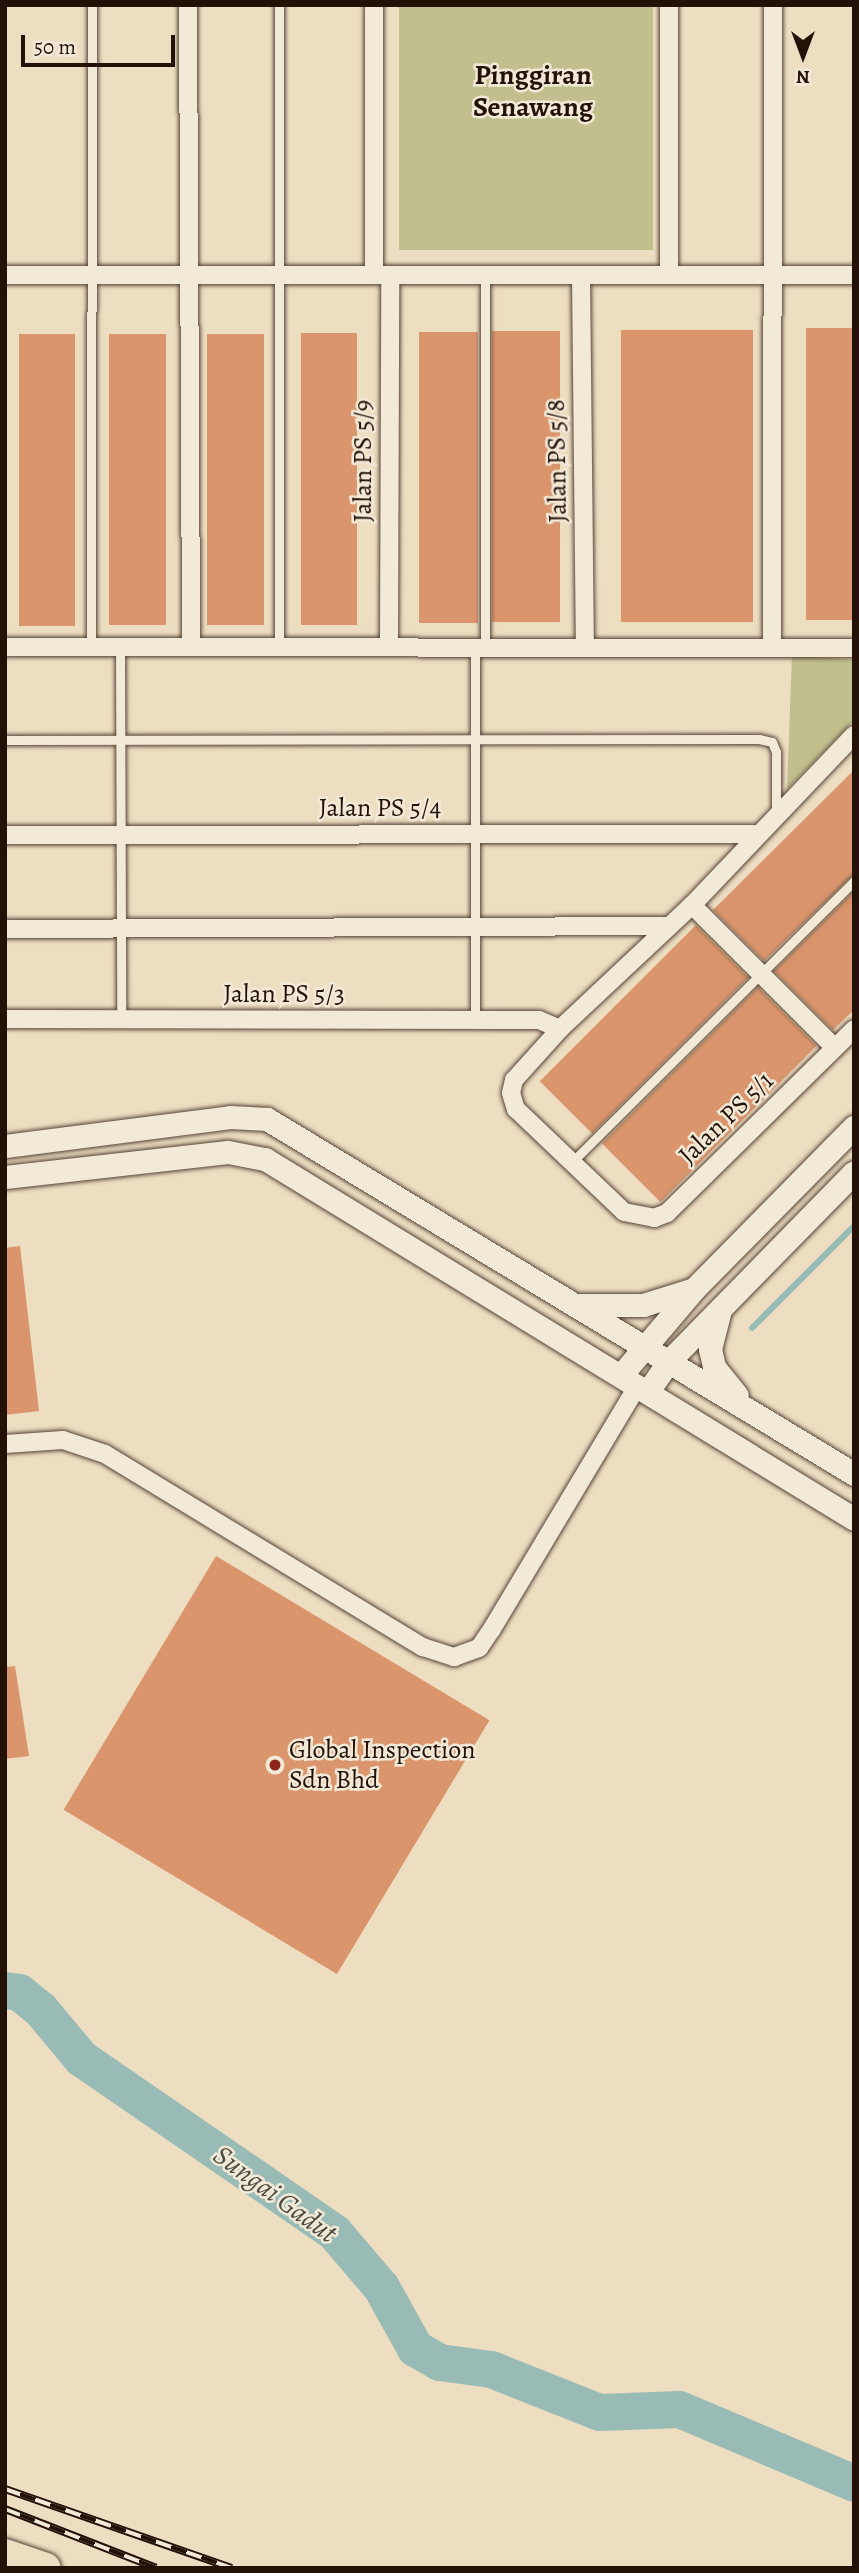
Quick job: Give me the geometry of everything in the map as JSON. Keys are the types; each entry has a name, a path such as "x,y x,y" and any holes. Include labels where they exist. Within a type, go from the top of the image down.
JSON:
{"highway":[{"path":"5,2554 46,2568"}],"street":[{"path":"188,5 191,647"},
{"name":"Jalan PS 5/9","path":"373,5 382,275 389,647"},
{"path":"669,5 669,275"},
{"path":"772,647 773,5"},
{"path":"5,275 854,275"},
{"name":"Jalan PS 5/8","path":"581,275 585,647"},
{"path":"5,647 854,648"},
{"path":"571,1163 516,1109 511,1093 514,1080 560,1029 692,905 754,834 776,816 854,735"},
{"name":"Jalan PS 5/4","path":"5,835 754,834"},
{"path":"692,905 835,1048"},
{"path":"5,929 669,926"},
{"name":"Jalan PS 5/3","path":"5,1019 538,1020 560,1029"},
{"name":"Jalan PS 5/1","path":"571,1163 624,1212 640,1218 667,1213 854,1029"},
{"path":"5,1146 230,1117 267,1119 854,1474"},
{"path":"5,1444 63,1440 106,1454 423,1647 454,1657 479,1648 636,1384 642,1345 854,1127"},
{"path":"5,1177 228,1152 265,1158 854,1519"},
{"path":"636,1384 669,1362 854,1172"},
{"path":"574,1305 643,1305 694,1289"},
{"path":"721,1307 712,1331 714,1367 754,1412"}],"lane":[{"path":"91,647 92,5"},
{"path":"279,5 279,647"},
{"path":"475,1021 475,739 480,647 485,275"},
{"path":"121,647 121,1020"},
{"path":"5,740 475,739 772,742 776,816"},
{"path":"571,1163 854,881"}],"shaded area":[{"path":"399,5 653,5 653,250 399,250"},
{"path":"792,655 854,660 854,720 787,789"}],"building":[{"path":"806,328 854,328 854,620 806,620"},
{"path":"621,330 753,330 753,622 621,622"},
{"path":"492,331 560,331 560,622 492,622"},
{"path":"419,332 478,332 478,623 419,623"},
{"path":"301,333 357,333 357,625 301,625"},
{"path":"19,334 75,334 75,626 19,626"},
{"path":"109,334 166,334 166,625 109,625"},
{"path":"207,334 264,334 264,625 207,625"},
{"path":"854,770 854,874 764,961 713,910"},
{"path":"854,891 854,1010 833,1030 774,971"},
{"path":"696,925 748,977 592,1134 540,1081"},
{"path":"758,987 817,1046 660,1202 602,1143"},
{"path":"20,1246 39,1411 5,1415 5,1248"},
{"name":"Global Inspection Sdn Bhd","path":"216,1556 489,1720 337,1974 64,1810"},
{"path":"15,1666 29,1756 5,1759 5,1667"}],"waterway":[{"path":"752,1328 854,1226"},
{"name":"Sungai Gadut","path":"5,1990 19,1992 41,2010 81,2058 334,2232 381,2287 415,2348 439,2362 491,2369 599,2412 679,2409 854,2483"}],"railway":[{"path":"5,2489 232,2568"},
{"path":"5,2509 156,2568"}],"place":[{"name":"Global Inspection Sdn Bhd","path":"275,1765"}],"district":[{"name":"Pinggiran Senawang","path":"533,91"}]}
